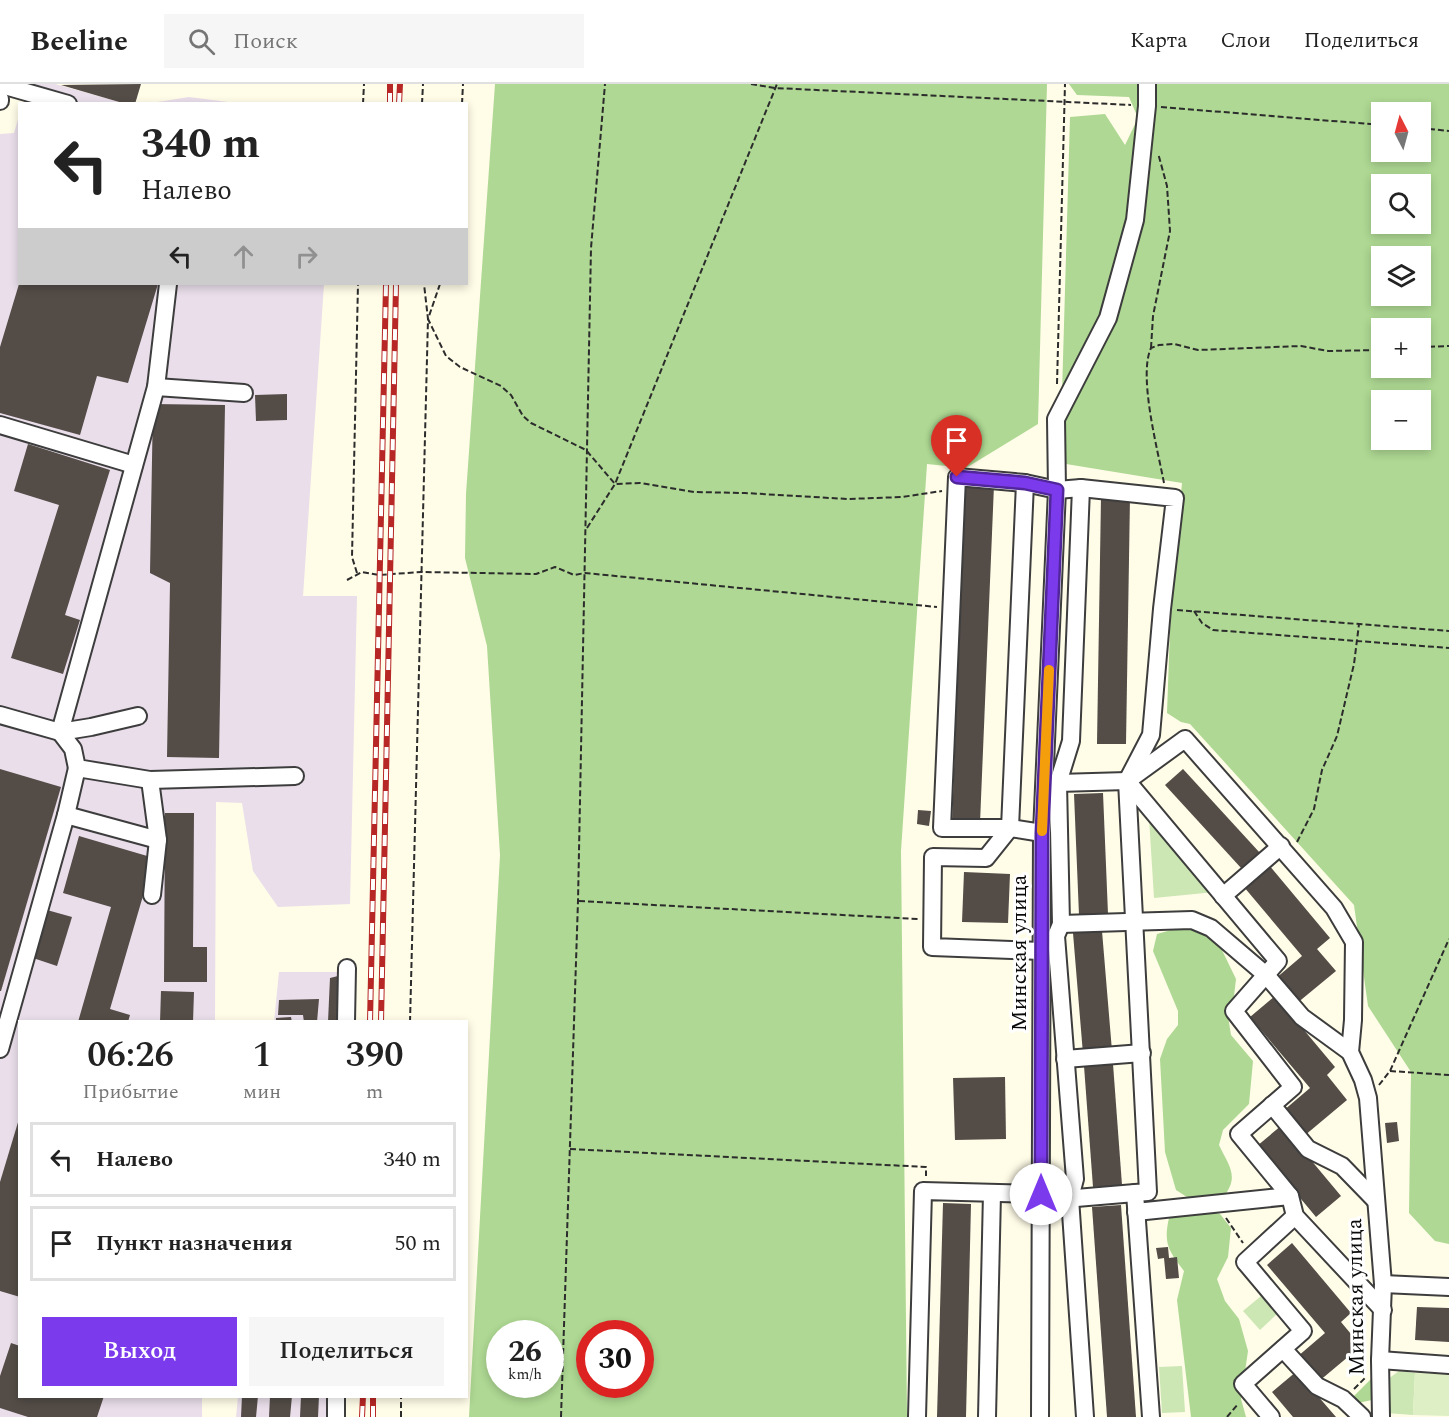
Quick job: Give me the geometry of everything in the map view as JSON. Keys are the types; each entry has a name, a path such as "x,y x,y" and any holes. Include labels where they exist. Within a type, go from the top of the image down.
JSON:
{"street":[{"name":"Минская улица","path":"1040,1417 1042,833 1057,490 1056,419 1108,318 1135,220 1148,84"},
{"path":"2,96 52,102"},
{"path":"60,732 156,387 168,285"},
{"path":"156,387 244,393"},
{"path":"0,425 134,465"},
{"path":"917,1417 922,1191 1070,1198 1148,1192 1127,781 1150,735 1174,498 1081,488 1057,490 1025,483 957,477 942,828 1010,828 1042,833"},
{"path":"1025,483 1010,828 986,858 933,857 932,947 1041,951"},
{"path":"1081,488 1071,741 1058,783 1061,924 1056,936 1075,1179 1070,1198 1085,1417"},
{"path":"0,715 60,732 138,716"},
{"path":"0,1049 66,815 77,768 73,749 60,732"},
{"path":"1058,783 1127,781 1185,739 1334,908 1354,942 1353,1020 1350,1052"},
{"path":"77,768 150,780 296,776"},
{"path":"150,780 158,840 152,895"},
{"path":"1127,781 1278,961 1234,1011 1293,1087 1239,1134 1290,1196 1295,1216 1383,1310"},
{"path":"66,815 158,840"},
{"path":"1223,896 1281,846"},
{"path":"1061,924 1192,920 1210,928 1266,975 1302,1017 1350,1052"},
{"path":"346,1020 347,968"},
{"name":"Минская улица","path":"1350,1052 1363,1080 1368,1098 1383,1284 1380,1362 1381,1417"},
{"path":"1065,1059 1142,1053"},
{"path":"1272,1105 1308,1149 1342,1166 1376,1201"},
{"path":"987,1417 992,1193"},
{"path":"1135,1193 1151,1417"},
{"path":"1136,1212 1290,1196"},
{"path":"1271,1417 1243,1384 1303,1331 1245,1262 1295,1216"},
{"path":"1383,1284 1449,1287"},
{"path":"1283,1349 1317,1386 1343,1399 1362,1417"},
{"path":"1380,1362 1449,1365"},
{"path":"336,1398 336,1417"}],"path":[{"path":"363,102 364,84"},
{"path":"422,102 423,84"},
{"path":"462,102 463,84"},
{"path":"561,1417 578,901 591,248 605,84"},
{"path":"751,84 1147,106 1371,124"},
{"path":"1057,384 1065,84"},
{"path":"586,531 615,484 776,86"},
{"path":"1431,129 1449,131"},
{"path":"1157,149 1167,186 1170,231 1152,316 1151,348 1147,356 1147,380 1166,497"},
{"path":"357,573 352,557 358,285"},
{"path":"410,1020 428,319 424,285"},
{"path":"440,285 428,319 446,356 460,367 501,386 510,395 523,416 531,423 586,450 615,484"},
{"path":"1151,348 1174,344 1198,350 1301,346 1328,351 1371,350"},
{"path":"1431,347 1449,346"},
{"path":"615,484 640,483 694,492 848,499 902,497 957,489"},
{"path":"347,580 362,572 379,575 420,572 536,574 555,567 574,575 585,573 952,608"},
{"path":"1449,631 1194,611 1202,623 1213,630 1449,648"},
{"path":"1281,846 1296,844 1314,809 1322,770 1337,736 1354,664 1359,624"},
{"path":"578,901 933,919"},
{"path":"1368,1098 1390,1071 1449,939"},
{"path":"1390,1071 1449,1075"},
{"path":"570,1149 926,1167 926,1191"},
{"path":"1216,1204 1252,1256"},
{"path":"1343,1399 1380,1362"},
{"path":"401,1398 401,1417"}],"shaded area":[{"path":"30,84 55,84 120,102 24,102"},
{"path":"189,97 228,102 157,102"},
{"path":"18,119 18,285 324,285 303,596 357,596 350,904 278,907 253,871 242,803 216,802 215,1020 18,1020 18,1398 202,1398 202,1417 0,1417 0,134 14,133"},
{"path":"279,972 344,972 343,1020 274,1020"},
{"path":"238,1398 327,1398 326,1417 236,1417"}],"green space":[{"path":"495,84 1047,84 1038,424 966,468 927,464 901,851 907,1417 469,1417 500,855 487,646 465,558 466,494"},
{"path":"1069,84 1449,84 1449,1244 1435,1241 1409,1213 1411,1072 1368,1006 1354,905 1190,724 1181,722 1167,713 1171,602 1182,483 1060,463 1070,117 1105,114 1125,145 1138,118 1129,97 1077,95"},
{"path":"1149,818 1215,892 1154,898"},
{"path":"1189,925 1219,944 1236,979 1234,996 1227,1010 1231,1035 1253,1061 1249,1104 1223,1130 1219,1145 1232,1177 1223,1197 1190,1199 1176,1190 1165,1152 1160,1059 1167,1039 1178,1025 1178,1011 1153,951 1157,934"},
{"path":"1201,1209 1220,1214 1231,1228 1228,1257 1217,1279 1225,1301 1239,1319 1248,1351 1241,1399 1246,1417 1191,1417 1177,1300 1184,1271 1171,1252 1167,1234 1169,1218"},
{"path":"1261,1296 1277,1314 1260,1330 1243,1311"},
{"path":"1182,1366 1185,1412 1162,1413 1159,1367"},
{"path":"1399,1371 1415,1373 1413,1415 1386,1413 1388,1379"},
{"path":"1415,1373 1449,1374 1449,1416 1413,1415"},
{"path":"1372,1378 1374,1389 1372,1400 1358,1403 1351,1399"}],"building":[{"path":"141,84 136,102 119,102 61,85"},
{"path":"19,285 158,285 128,383 97,376 80,435 0,413 0,347"},
{"path":"287,394 287,420 256,421 255,395"},
{"path":"153,404 225,405 219,758 167,757 170,583 150,573"},
{"path":"28,444 110,470 65,615 80,620 63,674 11,658 59,505 14,491"},
{"path":"965,484 994,485 980,823 952,822"},
{"path":"1101,497 1130,497 1126,744 1097,744"},
{"path":"0,769 61,787 1,991 0,991"},
{"path":"1183,769 1260,853 1242,869 1165,785"},
{"path":"1103,793 1108,914 1079,915 1074,794"},
{"path":"918,810 931,811 929,826 917,824"},
{"path":"165,813 194,813 193,947 207,947 207,982 164,982"},
{"path":"79,836 154,858 110,1009 130,1015 129,1020 79,1020 111,907 63,893"},
{"path":"1269,865 1330,938 1317,949 1336,971 1296,1004 1283,1005 1335,1067 1327,1075 1347,1100 1304,1136 1290,1135 1341,1196 1316,1217 1257,1146 1282,1125 1283,1111 1310,1088 1250,1017 1275,996 1275,979 1302,956 1244,887"},
{"path":"964,872 1010,874 1008,923 962,922"},
{"path":"47,910 72,917 57,966 33,958"},
{"path":"1102,931 1112,1051 1083,1054 1073,933"},
{"path":"342,975 340,1020 328,1020 330,978"},
{"path":"161,991 194,992 193,1020 160,1020"},
{"path":"319,999 317,1020 304,1020 303,1015 278,1015 279,1000"},
{"path":"291,1017 292,1020 276,1020 276,1018"},
{"path":"1113,1064 1122,1185 1093,1187 1084,1066"},
{"path":"1005,1077 1006,1139 955,1140 953,1078"},
{"path":"18,1122 18,1296 0,1291 0,1182"},
{"path":"1397,1122 1399,1141 1387,1143 1385,1123"},
{"path":"943,1203 971,1204 966,1417 937,1417"},
{"path":"1121,1205 1136,1417 1107,1417 1092,1207"},
{"path":"1292,1243 1351,1313 1341,1322 1361,1346 1318,1382 1304,1380 1336,1417 1293,1417 1272,1392 1297,1371 1297,1357 1325,1333 1267,1265"},
{"path":"1168,1247 1169,1258 1177,1257 1179,1278 1166,1279 1164,1258 1158,1259 1156,1248"},
{"path":"1417,1307 1449,1308 1449,1342 1415,1340"},
{"path":"11,1343 18,1345 18,1398 103,1398 97,1417 28,1417 0,1408 0,1376"},
{"path":"242,1398 258,1398 256,1417 241,1417"},
{"path":"270,1398 292,1398 290,1417 269,1417"},
{"path":"301,1398 319,1398 318,1417 300,1417"}],"railway":[{"path":"390,84 390,102"},
{"path":"399,102 400,84"},
{"path":"370,1020 386,285"},
{"path":"381,1020 396,285"},
{"path":"362,1417 363,1398"},
{"path":"373,1398 373,1417"}],"slow traffic":[{"path":"1042,831 1049,670"}],"route":[{"path":"957,477 1025,483 1057,490 1042,833 1041,1194"}]}
